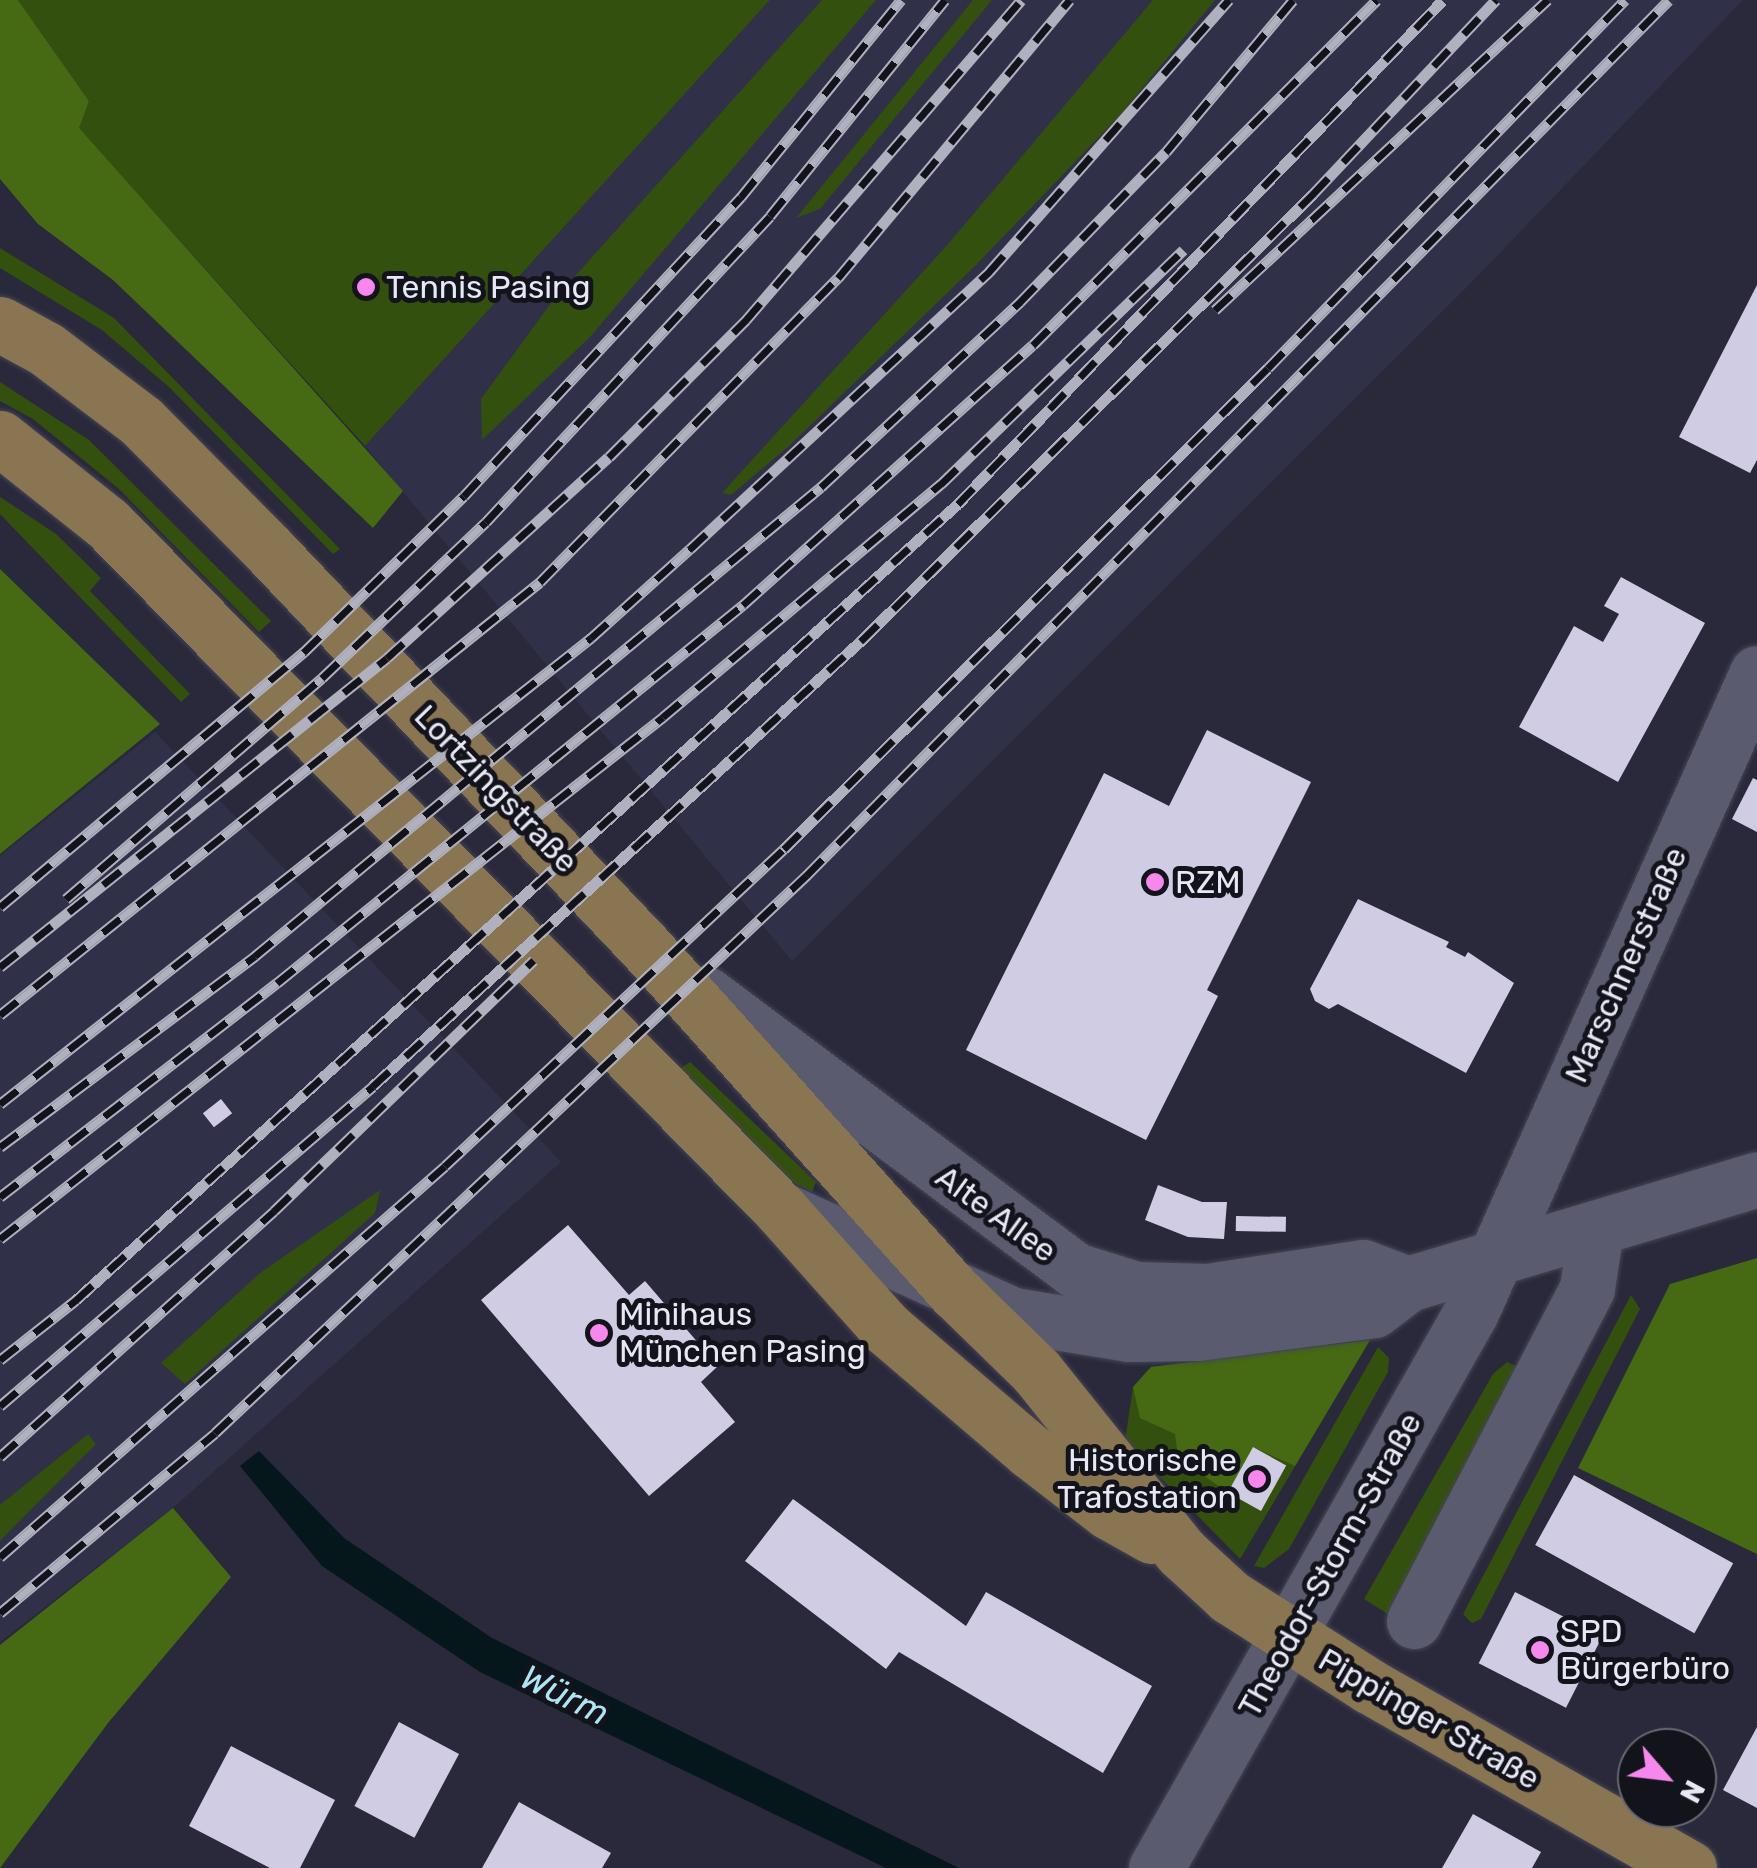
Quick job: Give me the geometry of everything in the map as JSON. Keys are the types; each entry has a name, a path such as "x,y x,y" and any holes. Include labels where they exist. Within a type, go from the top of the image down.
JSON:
{"main road":[{"name":"Lortzingstraße","path":"0,324 46,350 140,421 648,949 956,1293"},
{"path":"6,445 108,524 780,1208"},
{"name":"Pippinger Straße","path":"780,1208 886,1328 946,1385 1109,1512 1181,1552 1290,1638 1690,1868"},
{"name":"Pippinger Straße","path":"956,1293 1073,1414 1181,1552"}],"street":[{"name":"Marschnerstraße","path":"1496,1258 1757,673"},
{"name":"Alte Allee","path":"648,949 1075,1270 1136,1288 1208,1292 1363,1268 1408,1284"},
{"path":"780,1208 956,1293 1060,1326 1198,1333 1374,1310 1408,1284 1757,1178"},
{"path":"1414,1621 1587,1288 1596,1230"},
{"name":"Theodor-Storm-Straße","path":"1156,1868 1290,1638 1496,1258"}],"shaded area":[{"path":"770,0 1743,0 1471,283 792,961 365,446"},
{"path":"155,732 561,1162 173,1508 0,1642 0,856"}],"green space":[{"path":"0,0 18,0 89,101 79,128 403,491 373,528 113,280 38,224 0,179"},
{"name":"Tennis Pasing","path":"18,0 770,0 365,446 78,128 89,101"},
{"path":"822,0 876,0 590,337 482,440 481,399 551,303"},
{"path":"973,0 992,0 820,209 796,218"},
{"path":"1153,0 1215,0 1121,114 977,264 789,446 731,495 722,493 950,242"},
{"path":"0,248 114,318 340,549 333,554 169,387 102,330 0,268"},
{"path":"0,382 89,440 271,621 259,632 119,489 33,419 0,401"},
{"path":"0,497 56,534 101,578 90,591 190,694 181,702 0,514"},
{"path":"0,569 160,724 0,854"},
{"path":"690,1062 816,1182 812,1192 789,1180 677,1071"},
{"path":"380,1190 375,1213 185,1384 161,1363 260,1273"},
{"path":"1757,1258 1757,1554 1578,1468 1670,1284"},
{"path":"1631,1295 1640,1309 1481,1619 1472,1623 1463,1614"},
{"path":"1370,1340 1240,1559 1125,1441 1133,1387 1151,1367"},
{"path":"1370,1340 1295,1466 1253,1447 1228,1493 1178,1457 1175,1434 1140,1418 1133,1387 1151,1367"},
{"path":"1378,1347 1389,1358 1388,1372 1289,1549 1264,1568 1254,1566"},
{"path":"1507,1362 1529,1372 1408,1627 1364,1599 1493,1374"},
{"path":"88,1434 96,1444 0,1541 0,1505"},
{"path":"173,1508 231,1577 108,1723 0,1868 0,1645"}],"water":[{"name":"Würm","path":"259,1451 344,1538 492,1638 959,1868 886,1868 480,1672 322,1566 240,1466"}],"building":[{"path":"1757,285 1757,460 1750,473 1679,437"},
{"path":"1621,577 1705,623 1618,782 1519,727 1574,626 1603,642 1619,614 1604,606"},
{"name":"RZM","path":"1207,730 1311,782 1207,990 1218,996 1146,1140 966,1050 1104,773 1169,806"},
{"path":"1753,778 1757,780 1757,832 1732,819"},
{"path":"1358,899 1449,942 1446,947 1465,957 1468,952 1514,983 1466,1073 1338,1004 1329,1009 1315,1001 1310,989"},
{"path":"221,1099 232,1113 214,1127 203,1113"},
{"path":"1158,1185 1202,1202 1227,1202 1224,1239 1188,1237 1145,1220"},
{"path":"1236,1216 1286,1217 1286,1232 1236,1231"},
{"name":"Minihaus München Pasing","path":"568,1225 629,1295 645,1281 718,1366 701,1382 735,1422 649,1496 481,1300"},
{"name":"Historische Trafostation","path":"1253,1447 1286,1465 1261,1511 1228,1492"},
{"path":"1574,1475 1733,1563 1694,1633 1535,1545"},
{"path":"793,1499 966,1626 986,1592 1152,1686 1103,1773 899,1652 886,1669 745,1561"},
{"name":"SPD Bürgerbüro","path":"1515,1592 1602,1636 1566,1708 1479,1663"},
{"path":"399,1722 459,1754 414,1838 354,1806"},
{"path":"1757,1727 1757,1808 1723,1790"},
{"path":"231,1746 335,1800 300,1868 270,1868 189,1826"},
{"path":"519,1802 611,1853 602,1868 482,1868"},
{"path":"1473,1814 1541,1852 1532,1868 1442,1868"}],"railway":[{"path":"0,907 304,652 464,496 741,197 901,0"},
{"path":"66,899 322,678 486,522 770,216 945,0"},
{"path":"0,967 387,658 609,457 746,320 1021,0"},
{"path":"0,1015 540,582 838,278 1070,0"},
{"path":"0,1104 591,638 989,272 1229,0"},
{"path":"0,1147 255,956 821,487 1020,302 1166,152 1293,0"},
{"path":"0,1197 277,983 743,605 1033,345 1377,0"},
{"path":"0,1360 76,1300 958,504 1443,0"},
{"path":"0,1406 373,1086 862,640 1313,194 1496,0"},
{"path":"1215,310 1548,0"},
{"path":"0,1557 445,1166 784,849 1268,368 1625,0"},
{"path":"0,1613 215,1433 807,875 1669,0"},
{"path":"0,1239 663,717 941,484 1183,250"},
{"path":"0,1457 274,1211 534,960"}],"place":[{"name":"Tennis Pasing","path":"366,287"},
{"name":"RZM","path":"1155,882"},
{"name":"Minihaus München Pasing","path":"599,1333"},
{"name":"Historische Trafostation","path":"1257,1479"},
{"name":"SPD Bürgerbüro","path":"1540,1650"}]}
